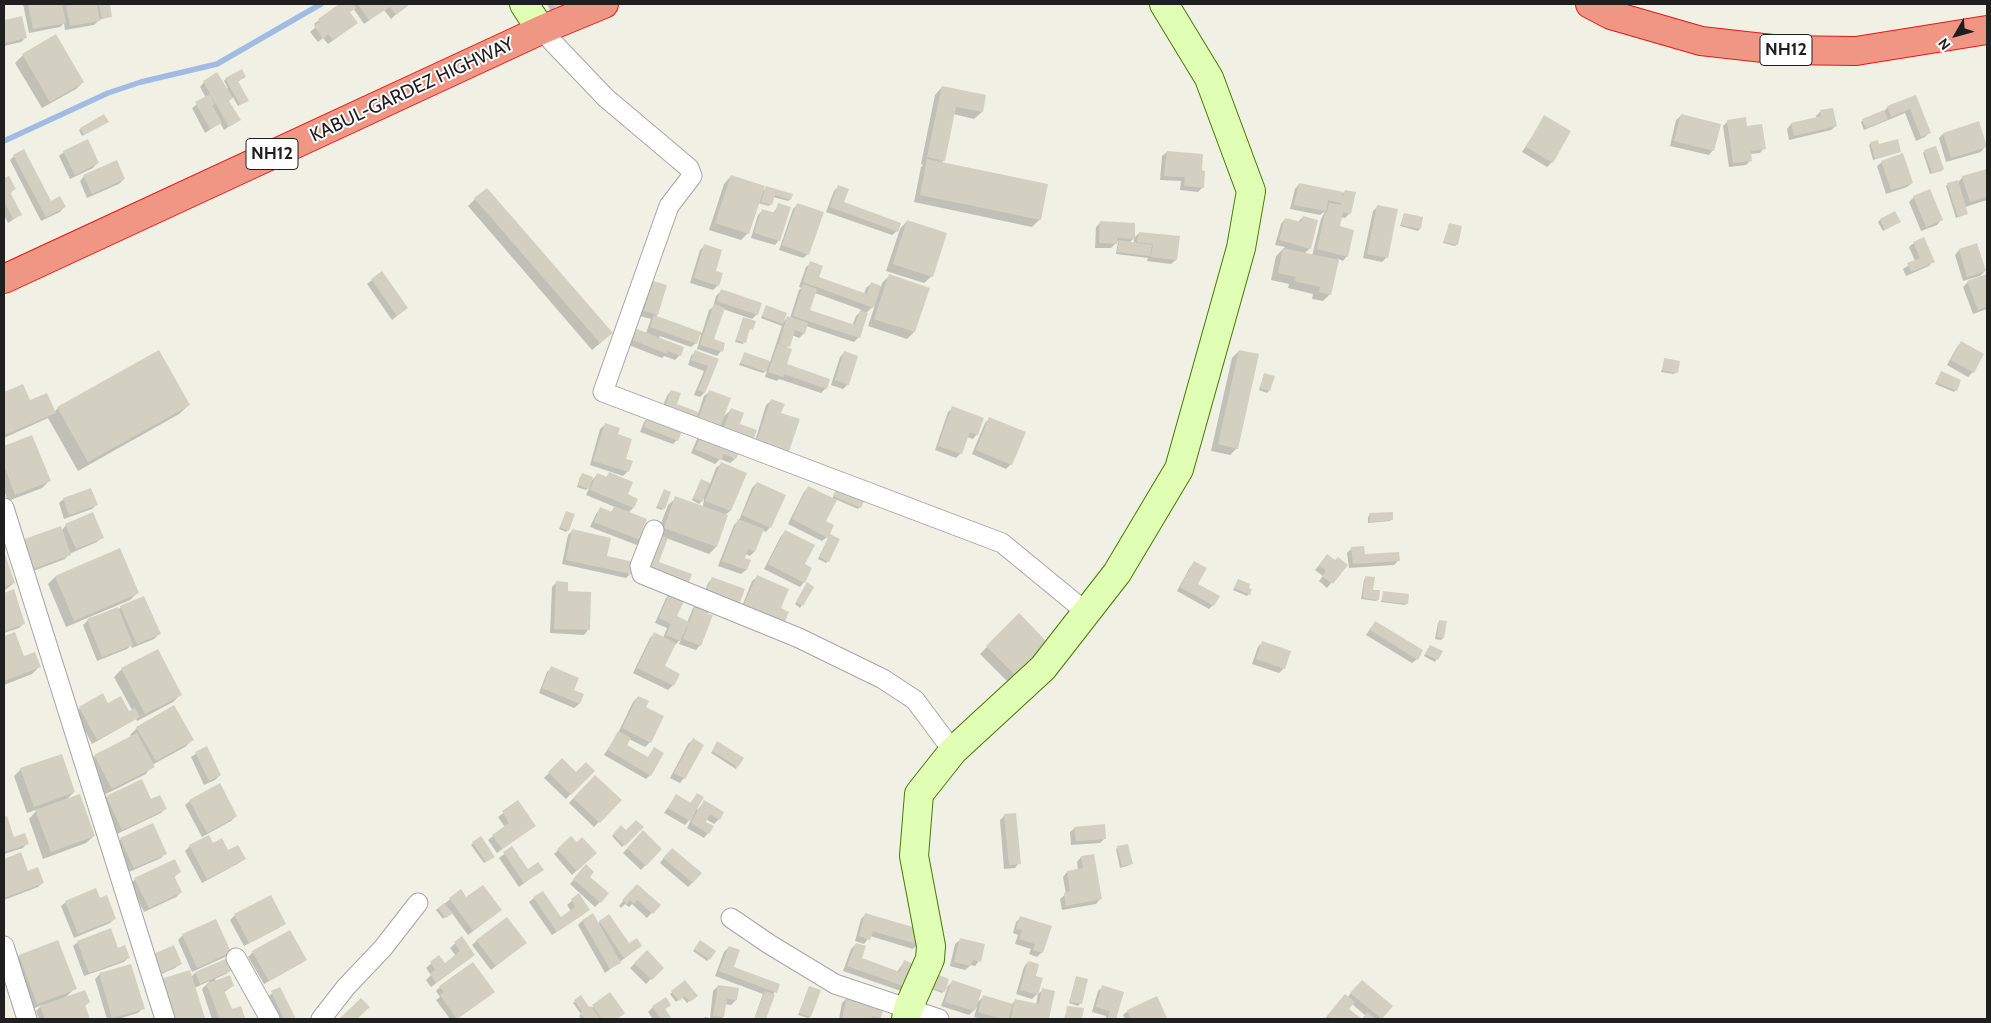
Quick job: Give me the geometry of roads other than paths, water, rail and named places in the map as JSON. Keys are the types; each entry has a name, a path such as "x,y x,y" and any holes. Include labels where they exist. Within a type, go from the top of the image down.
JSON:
{"highway":[{"name":"KABUL-GARDEZ HIGHWAY","path":"4,279 541,30 604,4"},
{"name":"NH12","path":"1590,4 1611,15 1702,41 1781,50 1856,51 1987,30"}],"street":[{"path":"524,4 541,30 606,98 689,168 692,176 669,206 602,392 1002,543 1086,612"},
{"path":"908,1014 930,959 932,946 914,856 919,794 953,751 1043,668 1117,573 1179,469 1241,248 1250,191 1236,147 1209,78 1164,4"},
{"path":"4,508 165,1019"},
{"path":"654,530 640,566 642,574 798,638 883,679 915,700 953,751"},
{"path":"321,1019 346,987 383,948 418,903"},
{"path":"731,918 769,944 836,984 908,1014 939,1019"},
{"path":"4,946 27,1019"},
{"path":"236,958 270,1019"}],"waterway":[{"path":"4,141 108,93 141,82 217,64 321,4"}]}
